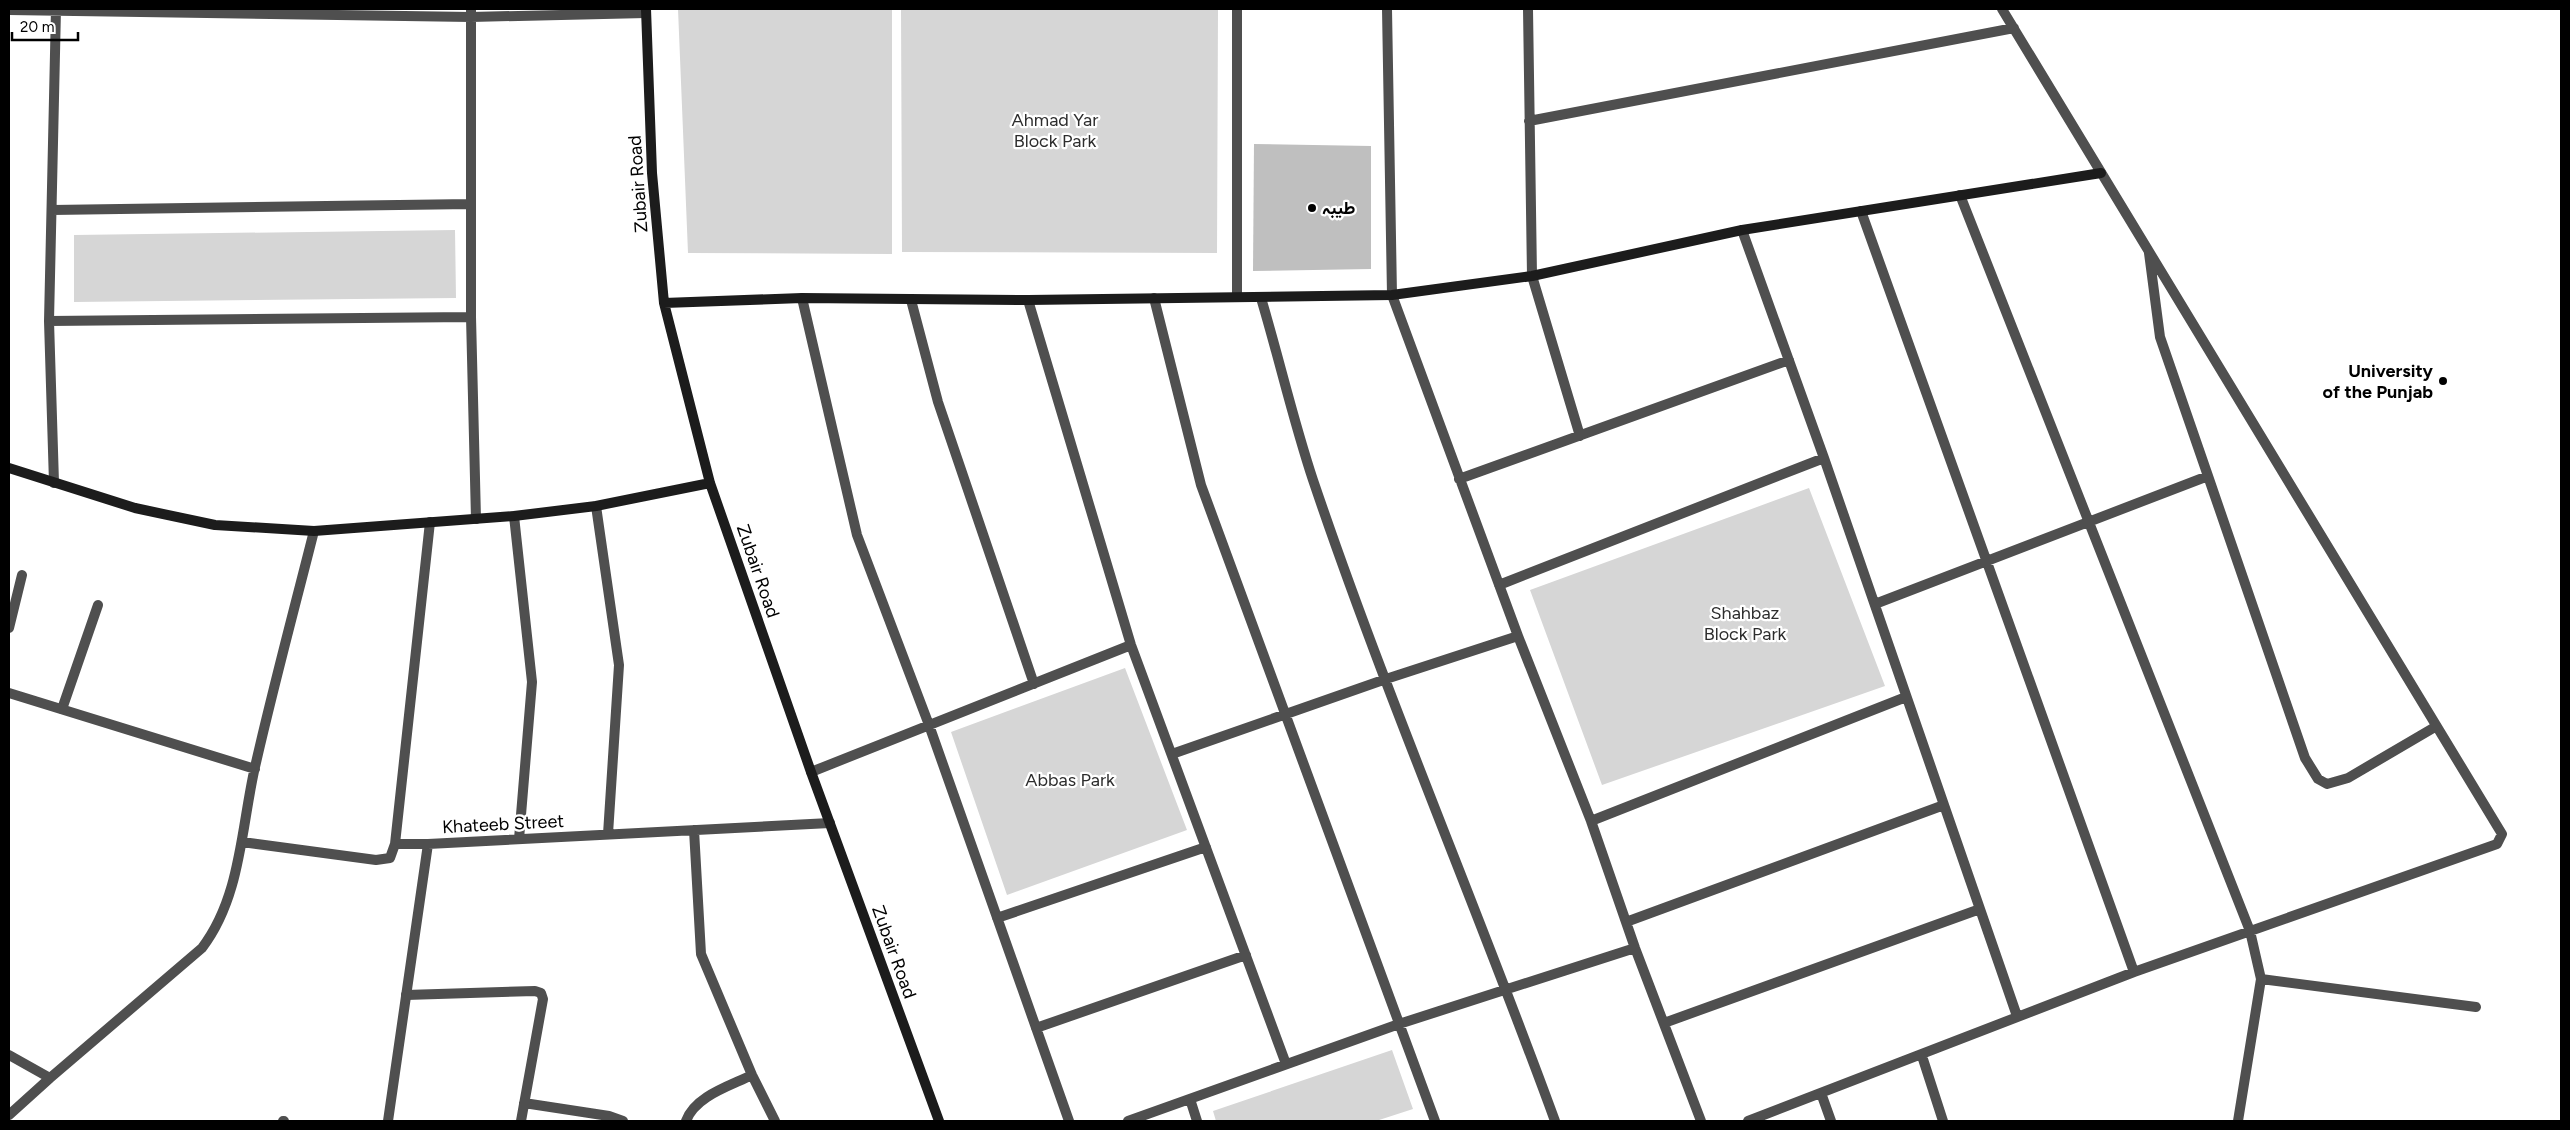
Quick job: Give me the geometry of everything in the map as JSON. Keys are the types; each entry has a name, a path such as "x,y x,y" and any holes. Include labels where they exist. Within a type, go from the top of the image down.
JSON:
{"street":[{"path":"1237,9 1237,297"},
{"path":"1387,9 1392,295 1518,636 1591,821 1635,948 1701,1121"},
{"path":"1528,9 1532,276 1580,436"},
{"path":"1748,1121 1922,1056 2017,1016 2134,972 2497,844 2502,834 2435,727 2149,249 2002,9"},
{"path":"9,10 471,13 646,11"},
{"path":"54,483 49,321 56,10"},
{"name":"Zubair Road","path":"646,11 652,173 664,302 710,483 811,772 939,1121"},
{"path":"471,13 471,317 476,519"},
{"path":"1529,121 2014,28"},
{"path":"664,302 802,298 1028,300 1392,295 1532,276 1742,230 2101,173"},
{"path":"1960,195 2250,931 2261,980 2238,1121"},
{"path":"52,210 471,204"},
{"path":"1860,211 2134,972"},
{"path":"1742,230 1824,458 2017,1016"},
{"path":"2149,249 2160,337 2305,758 2318,779 2327,784 2348,778 2435,727"},
{"path":"802,298 858,535 929,725 1068,1121"},
{"path":"1154,298 1201,485 1433,1121"},
{"path":"1261,298 1313,479 1386,679 1507,990 1555,1121"},
{"path":"911,300 938,402 1034,684"},
{"path":"1028,300 1132,645 1286,1064"},
{"path":"49,321 471,317"},
{"path":"1459,479 1789,360"},
{"path":"1499,585 1824,458"},
{"path":"9,468 135,508 215,525 314,531 514,516 596,506 710,483"},
{"path":"1875,604 2090,524 2208,476"},
{"path":"596,506 619,665 608,834"},
{"path":"514,516 532,682 519,839"},
{"path":"242,842 376,860 390,858 395,844 430,522"},
{"path":"9,1115 202,948 215,930 226,906 242,842 255,769 314,531"},
{"path":"9,628 22,575"},
{"path":"62,709 98,605"},
{"path":"1172,754 1386,679 1518,636"},
{"path":"811,772 1132,645"},
{"path":"9,692 255,769"},
{"path":"1591,821 1906,697"},
{"path":"1626,922 1944,805"},
{"name":"Khateeb Street","path":"388,1121 428,844 830,823"},
{"path":"694,830 701,954 752,1075 775,1121"},
{"path":"395,844 428,844"},
{"path":"997,918 1206,847"},
{"path":"1664,1023 1980,909"},
{"path":"1128,1121 1399,1024 1635,948"},
{"path":"1036,1028 1246,955"},
{"path":"2261,980 2476,1007"},
{"path":"406,995 535,991 541,993 543,1000 521,1121"},
{"path":"9,1054 50,1078"},
{"path":"1922,1056 1943,1121"},
{"path":"686,1121 691,1109 700,1102 752,1075"},
{"path":"1820,1093 1831,1121"},
{"path":"1190,1099 1198,1121"},
{"path":"524,1102 609,1116 624,1121"}],"green space":[{"path":"678,9 892,9 892,254 688,253"},
{"name":"Ahmad Yar Block Park","path":"901,9 1218,9 1217,253 902,252"},
{"path":"455,230 456,298 74,302 74,235"},
{"name":"Shahbaz Block Park","path":"1809,488 1885,686 1602,785 1530,590"},
{"name":"Abbas Park","path":"1125,668 1187,830 1007,895 951,732"},
{"path":"1392,1050 1413,1109 1376,1121 1216,1121 1213,1111"}],"building":[{"name":"طیبہ","path":"1254,144 1371,146 1371,269 1253,271"}],"place":[{"name":"طیبہ","path":"1312,208"},
{"name":"University of the Punjab","path":"2443,381"}]}
